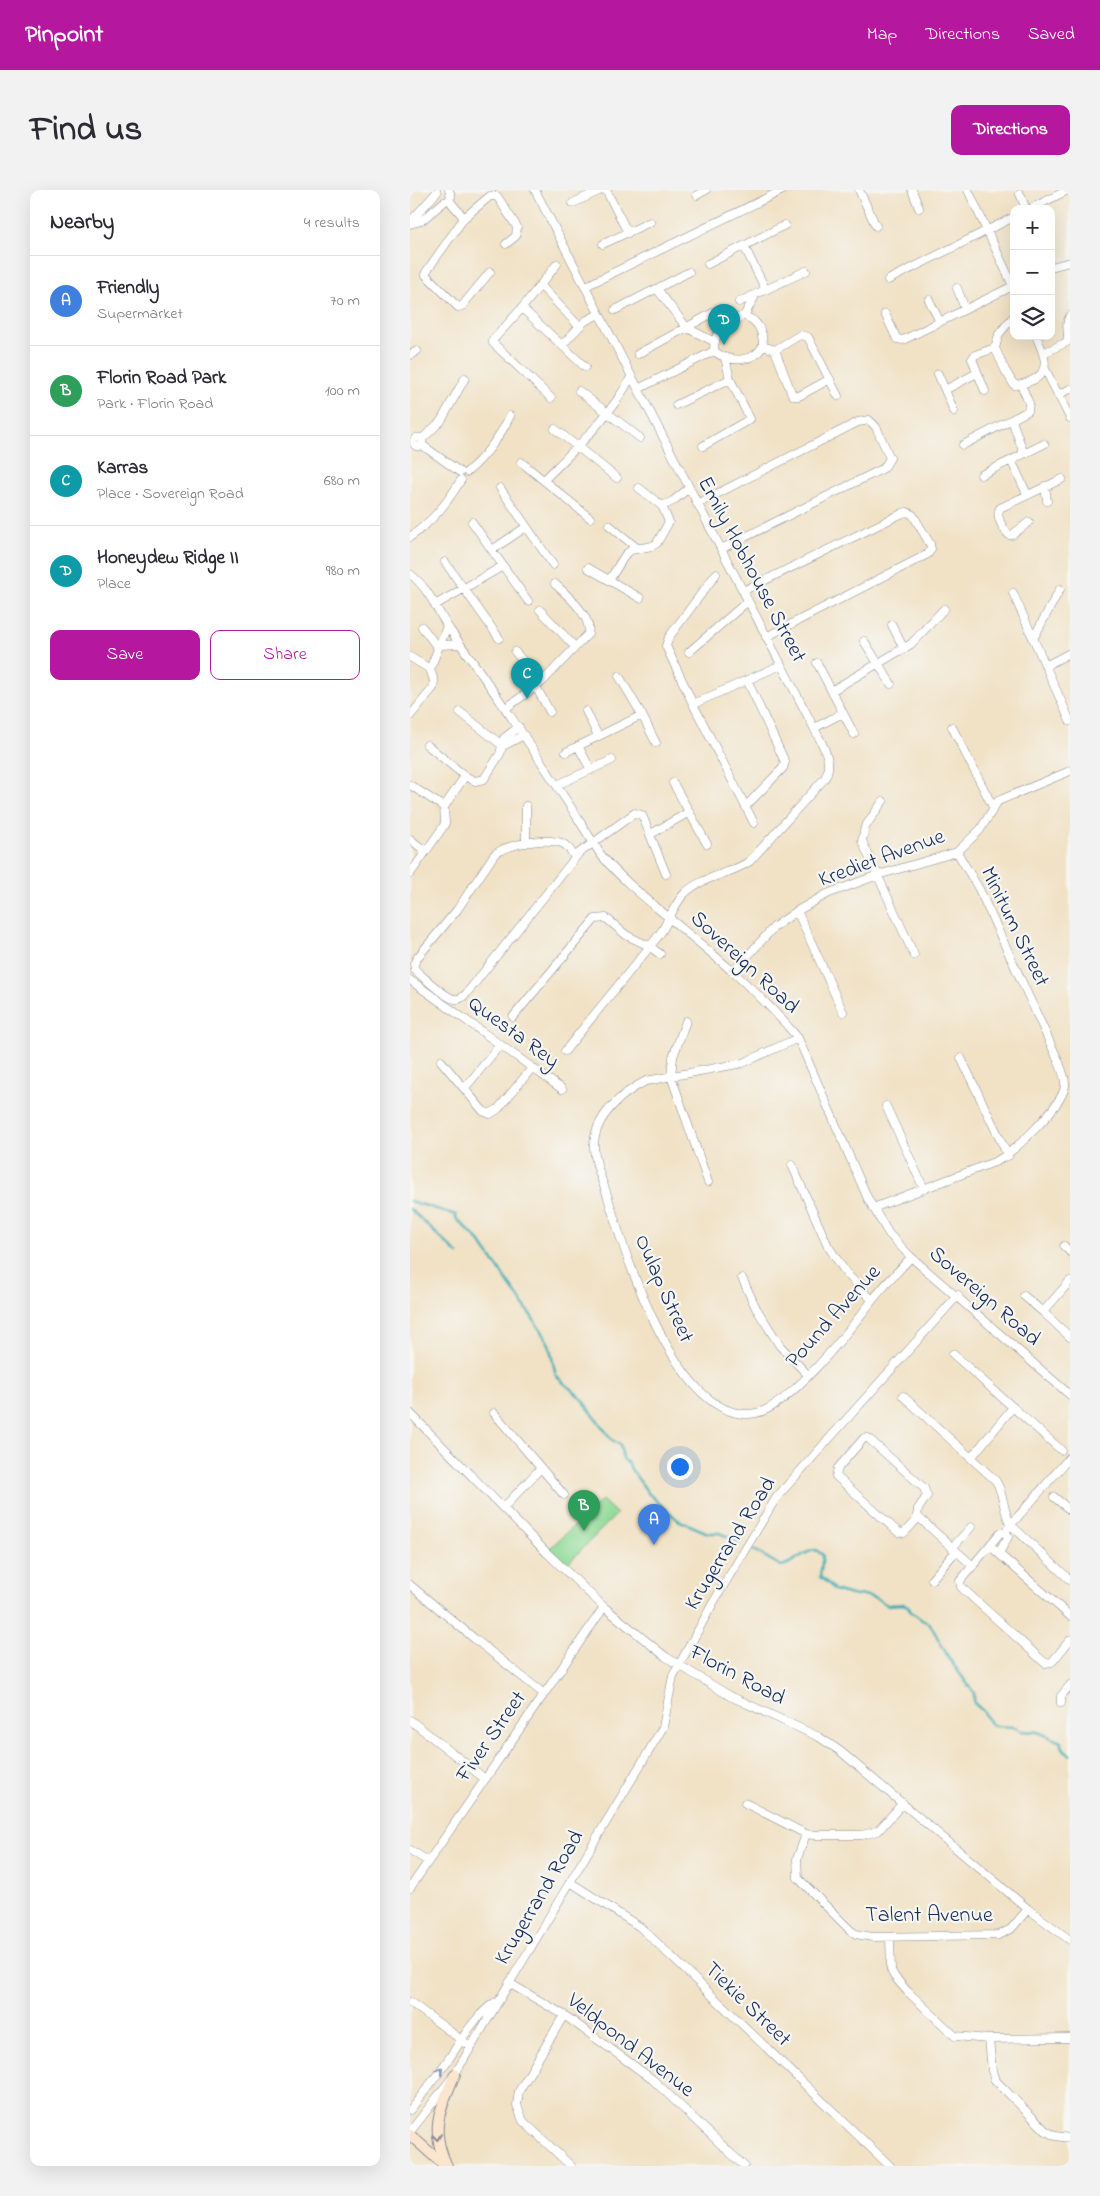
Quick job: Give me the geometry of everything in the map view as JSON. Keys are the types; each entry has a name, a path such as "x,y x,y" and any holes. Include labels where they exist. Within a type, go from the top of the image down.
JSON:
{"main road":[{"path":"446,2166 439,2150 436,2122 454,2074"},
{"path":"410,2134 446,2166"}],"street":[{"path":"410,223 421,221 446,201 451,196 450,190"},
{"name":"Emily Hobhouse Street","path":"535,190 814,728 829,764 828,772 824,778 750,861 742,867 694,886 677,903 660,934 565,1051"},
{"path":"572,203 601,190"},
{"path":"606,190 628,233"},
{"path":"697,195 706,190"},
{"path":"586,286 783,190"},
{"path":"859,190 876,226"},
{"path":"912,190 919,208"},
{"path":"968,190 1010,281"},
{"path":"1036,205 1068,190"},
{"path":"437,191 437,199 446,201 464,218"},
{"path":"410,223 437,191"},
{"path":"1020,194 1026,205"},
{"path":"490,272 462,306 458,307 426,276 426,272 464,218 490,196 497,196 516,227 516,236 506,244"},
{"path":"888,280 1010,219"},
{"path":"603,244 650,222"},
{"path":"708,264 785,225"},
{"path":"744,246 766,290"},
{"path":"1055,265 1070,262"},
{"path":"550,398 494,343 494,337 522,308 557,264"},
{"path":"739,302 806,271"},
{"path":"615,310 689,272"},
{"path":"540,285 579,326"},
{"path":"957,288 965,309"},
{"path":"886,314 894,335 900,340 1010,288"},
{"path":"657,289 687,328 715,342"},
{"path":"744,316 756,294"},
{"path":"929,300 940,322"},
{"path":"522,308 585,367"},
{"path":"638,354 720,309"},
{"path":"562,345 579,326 599,314"},
{"path":"744,316 756,322 760,329 763,346 759,352 744,360 725,357 714,351 715,342 725,324 733,319 744,316"},
{"path":"1043,352 1067,342 1069,337 1067,324 1070,316"},
{"path":"1010,321 999,334 995,348 1010,381 1014,385 1021,385 1039,377 1044,369 1046,363 1038,340"},
{"path":"763,346 776,350 804,334 808,337 838,396"},
{"path":"985,392 977,373 973,356 995,348"},
{"path":"776,350 794,396 799,396 830,379"},
{"path":"638,389 714,351"},
{"path":"703,446 750,419 730,379 725,357"},
{"path":"1044,369 1070,418"},
{"path":"945,390 977,373"},
{"path":"938,374 954,411"},
{"path":"544,480 579,447 622,394 631,377"},
{"path":"463,475 416,443 441,421 465,378"},
{"path":"676,405 730,379"},
{"path":"963,445 1028,411 1030,407 1021,385"},
{"path":"1058,395 1070,389"},
{"path":"579,391 640,438"},
{"path":"410,537 426,526 441,510 463,475 482,460 494,444 510,416"},
{"path":"698,504 858,422 869,420 876,427 890,458 884,468 721,549"},
{"path":"1012,420 1024,454"},
{"path":"555,429 617,478"},
{"path":"981,475 1044,444"},
{"path":"1011,460 1027,494"},
{"path":"521,462 590,518"},
{"path":"1029,522 1012,535 1009,535 998,516 1000,508 1062,479"},
{"path":"1045,486 1047,501"},
{"path":"500,488 553,565"},
{"path":"610,579 626,555 637,548 652,546 657,542 668,525 669,519 662,506 639,488"},
{"path":"662,506 673,501 688,488"},
{"path":"743,591 903,513 907,512 913,515 930,544 928,554 766,637"},
{"path":"472,522 528,601"},
{"path":"609,525 637,548"},
{"path":"492,550 526,527"},
{"path":"445,562 499,638"},
{"path":"435,605 503,566"},
{"path":"588,568 640,598"},
{"path":"716,574 669,637 666,646 693,704 754,823"},
{"name":"Sovereign Road","path":"412,578 435,605 447,626 519,727 592,842 617,874 733,972 781,1018 798,1038 873,1208 889,1234 911,1257 958,1295 1070,1395"},
{"path":"506,708 539,684 588,634 589,624 578,606 555,584"},
{"path":"1033,639 1060,589"},
{"path":"1013,593 1070,720"},
{"path":"689,652 748,601"},
{"path":"832,690 904,649 918,638 944,609"},
{"path":"540,610 574,647"},
{"path":"892,625 904,649"},
{"path":"430,669 447,626"},
{"path":"422,627 440,647"},
{"path":"864,641 891,684"},
{"path":"440,647 460,644"},
{"path":"515,652 539,684 550,712"},
{"path":"1045,666 1070,653"},
{"path":"410,657 430,669 434,681 433,688 410,716"},
{"path":"817,663 854,734"},
{"path":"693,704 782,666"},
{"path":"619,676 656,743"},
{"path":"746,806 783,768 786,762 747,680"},
{"path":"586,711 598,736"},
{"path":"460,712 503,746"},
{"path":"814,728 843,713"},
{"path":"566,752 642,715"},
{"path":"427,745 475,782 484,779 503,746 505,737 519,727"},
{"path":"952,727 993,807"},
{"path":"503,746 524,735"},
{"path":"578,746 591,770"},
{"path":"557,785 612,760"},
{"name":"Krediet Avenue","path":"733,972 774,926 797,911 827,894 878,874 957,852 980,830 998,800 1070,771"},
{"path":"410,874 445,823 444,807 465,776"},
{"path":"673,782 707,844"},
{"path":"410,785 444,807"},
{"path":"883,801 862,833 862,841 914,955"},
{"path":"526,806 526,843"},
{"path":"651,834 689,812"},
{"path":"575,858 563,844 526,843 502,849 494,855 457,910 414,964 415,970 454,999 461,998 575,858 592,842 636,813 642,815 666,874"},
{"path":"410,839 425,851"},
{"name":"Minitum Street","path":"957,852 978,889 1058,1060 1065,1082 1059,1101 1008,1156"},
{"path":"797,911 842,1012"},
{"path":"513,1017 595,919 606,918 626,934 650,946 660,954"},
{"name":"Questa Rey","path":"410,980 562,1089"},
{"path":"686,1021 673,1057 671,1076 708,1182"},
{"path":"671,1076 743,1063 798,1038"},
{"path":"465,1088 500,1045"},
{"path":"873,1208 997,1162 1008,1156 961,1058"},
{"path":"441,1062 465,1088 483,1112 490,1114 498,1109 532,1068"},
{"name":"Oulap Street","path":"671,1076 646,1081 618,1100 605,1115 597,1134 594,1146 597,1160 621,1241 646,1307 675,1360 698,1388 720,1408 736,1413 756,1413"},
{"path":"886,1106 924,1189"},
{"path":"792,1165 828,1246 846,1273 872,1300"},
{"name":"Pound Avenue","path":"756,1413 774,1405 808,1375 840,1342 872,1300 911,1257"},
{"path":"742,1278 756,1308 780,1346 808,1375"},
{"path":"1043,1312 1070,1281"},
{"name":"Krugerrand Road","path":"410,2134 454,2074 471,2047 663,1727 673,1676 713,1603 776,1498 958,1295"},
{"path":"1024,1296 1070,1336"},
{"path":"953,1354 1061,1450"},
{"path":"902,1396 998,1484 1008,1529 1008,1537 1000,1553"},
{"path":"971,1458 1012,1407"},
{"name":"Florin Road","path":"410,1413 547,1553 604,1607 680,1666 730,1696 819,1737 840,1750 1028,1909 1070,1940"},
{"path":"494,1413 564,1495"},
{"path":"918,1518 904,1533 898,1532 836,1476 838,1468 864,1438 868,1438 924,1488 927,1493 916,1512 918,1518 973,1566"},
{"path":"1070,1457 1008,1529 1000,1533 960,1581 961,1587 1045,1663 1052,1662 1070,1640"},
{"path":"503,1508 541,1468"},
{"path":"1054,1496 1070,1510"},
{"path":"932,1579 971,1527"},
{"path":"1008,1529 1068,1575"},
{"path":"990,1546 1070,1616"},
{"path":"410,1585 544,1694"},
{"name":"Fiver Street","path":"410,1888 484,1778 604,1607"},
{"path":"1061,1703 1062,1696 1070,1685"},
{"path":"410,1720 484,1778"},
{"path":"745,1803 806,1834 862,1834 878,1831 903,1803"},
{"name":"Talent Avenue","path":"806,1834 797,1859 798,1878 850,1930 863,1936 1000,1935 1011,1929 1028,1909"},
{"path":"410,1850 428,1861"},
{"name":"Tiekie Street","path":"570,1882 640,1927 655,1940 890,2166"},
{"path":"890,1937 892,1970 898,1982 955,2036 989,2039 1070,2038"},
{"name":"Veldpond Avenue","path":"509,1983 564,2015 652,2080 744,2166"},
{"name":"Krugerrand Road","path":"410,2110 448,2060 460,2040 482,2014 498,2001"},
{"path":"410,2002 471,2047"},
{"path":"564,2015 519,2091 517,2105 523,2121 570,2166"},
{"path":"989,2039 992,2071 1001,2087 1046,2131 1055,2136 1070,2138"}],"green space":[{"path":"602,1500 617,1514 567,1564 550,1548"}],"waterway":[{"path":"410,1201 456,1215 456,1218 480,1242 549,1344 556,1376 580,1397 612,1440 620,1444 623,1459 629,1464 649,1494 678,1520 708,1533 719,1533 741,1542"},
{"path":"410,1209 458,1254"},
{"path":"752,1549 781,1566 816,1550 823,1555 820,1577 834,1590 855,1596 863,1595 876,1598 887,1605 903,1604 908,1606 911,1612 930,1624 950,1660 974,1693 974,1703 984,1712 989,1722 994,1726 1014,1727 1021,1731 1038,1732 1061,1742 1061,1746 1070,1755"}],"place":[{"name":"Honeydew Ridge II","path":"724,345"},
{"name":"Karras","path":"527,699"},
{"name":"Florin Road Park","path":"584,1531"},
{"name":"Friendly","path":"654,1545"}]}
